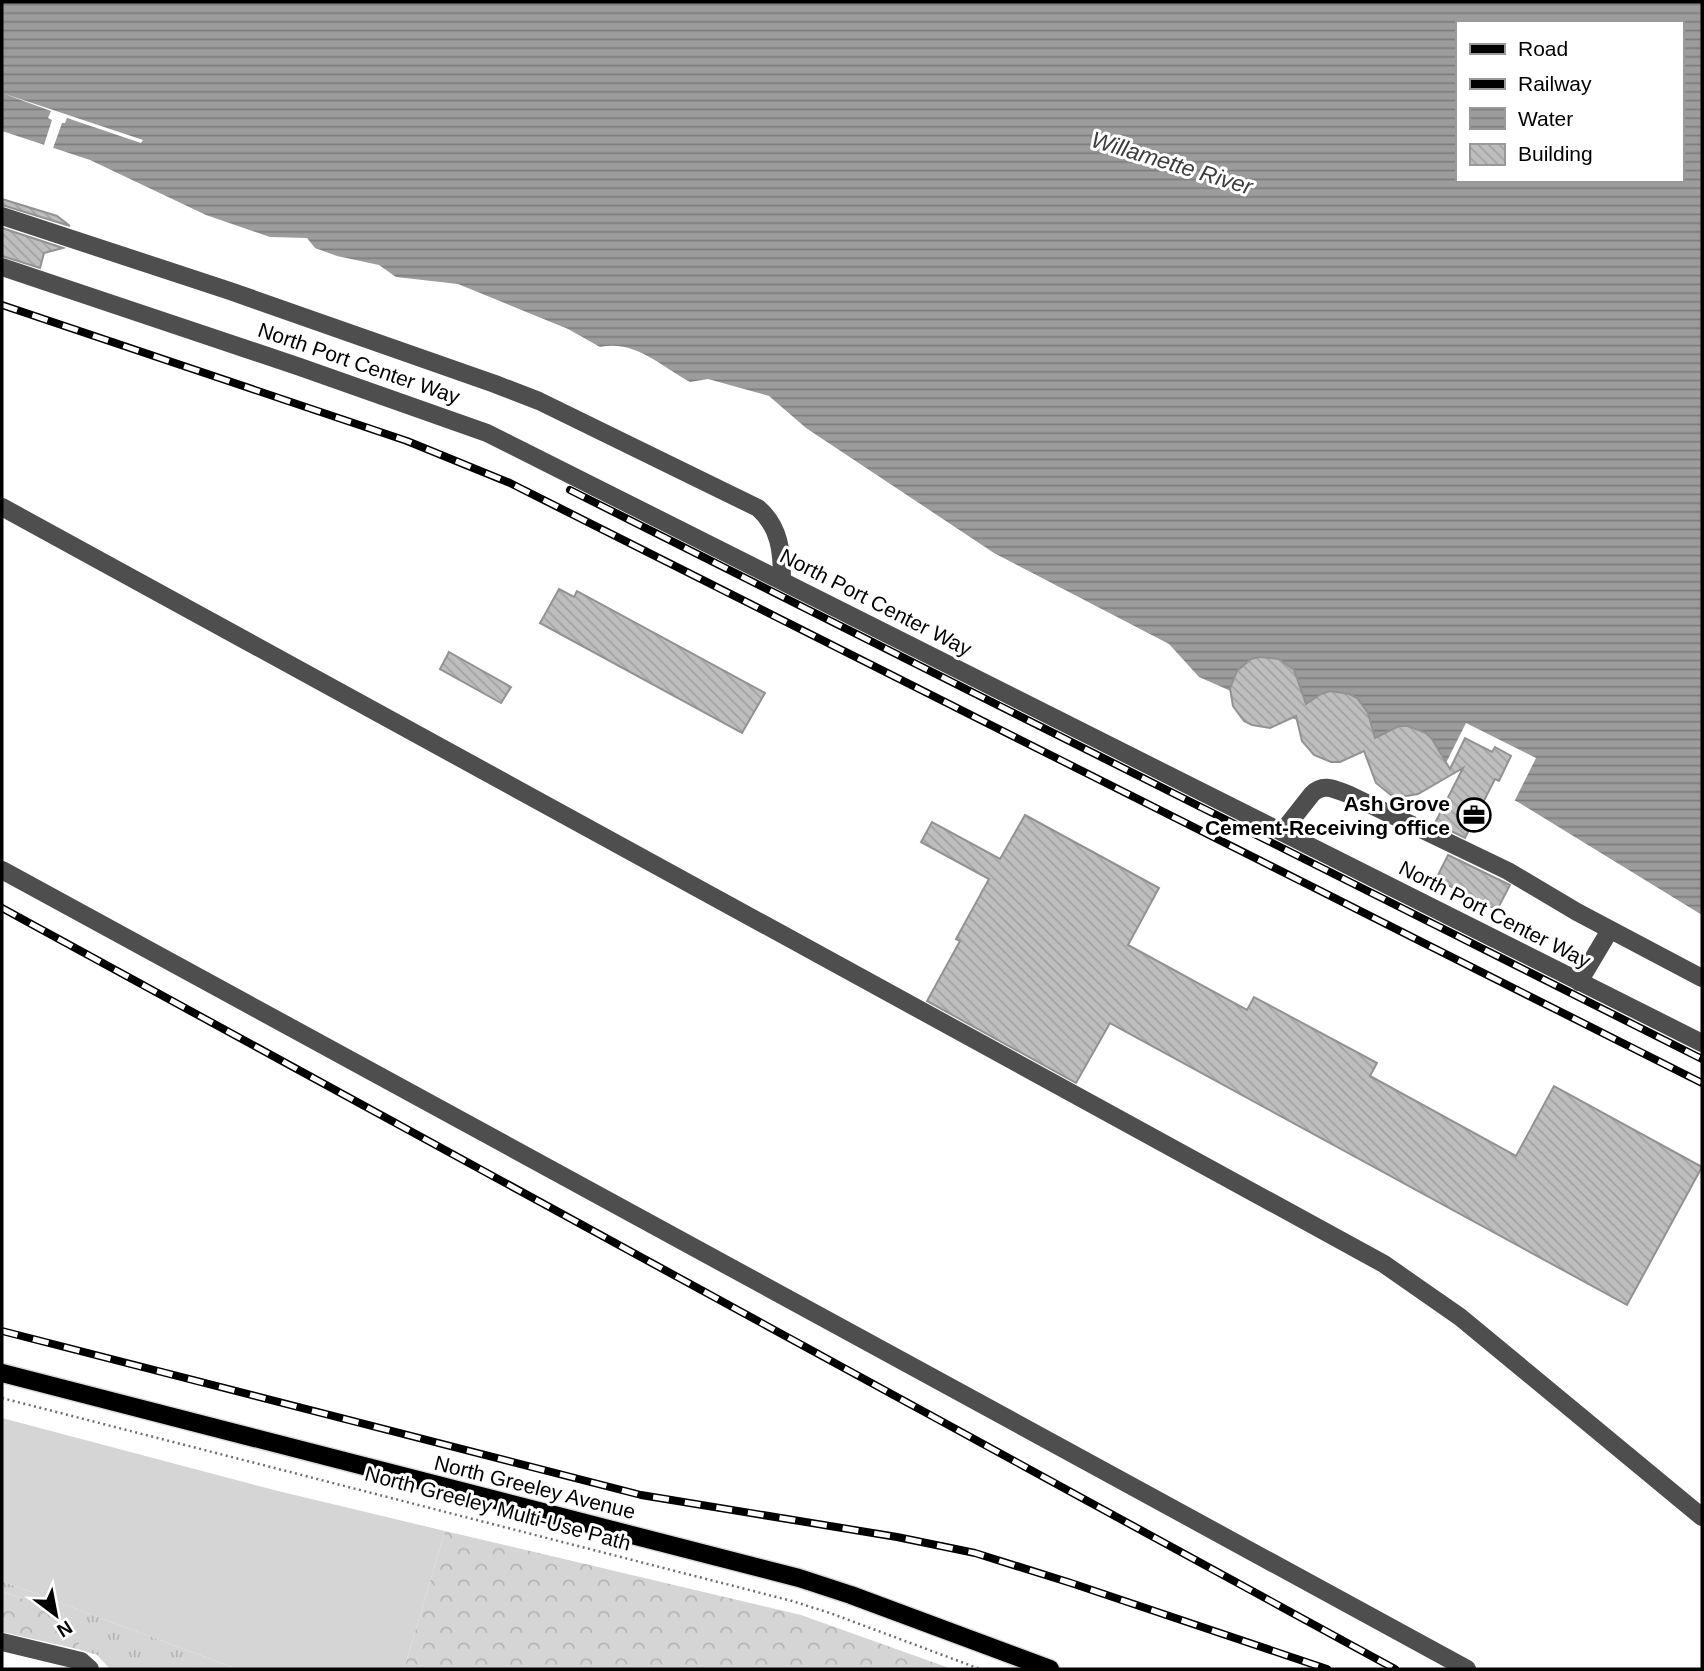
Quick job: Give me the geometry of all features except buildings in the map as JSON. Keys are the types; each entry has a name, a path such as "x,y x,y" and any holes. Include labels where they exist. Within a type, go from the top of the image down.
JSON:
{"main road":[{"name":"North Greeley Avenue","path":"2,1373 799,1578 1050,1669"}],"street":[{"path":"2,216 458,370 539,401 758,508 776,530 780,544 782,580"},
{"name":"North Port Center Way","path":"2,267 467,424 1702,1043"},
{"path":"2,508 1384,1264 1460,1317 1702,1517"},
{"path":"1282,832 1312,794 1318,788 1327,787 1350,795 1508,871 1610,930 1702,978"},
{"path":"2,870 1467,1669"},
{"path":"1579,982 1610,930"},
{"path":"2,1642 81,1661 90,1669"}],"path":[{"name":"North Greeley Multi-Use Path","path":"2,1398 782,1598 980,1669"}],"green space":[{"path":"2,1418 278,1491 445,1531 404,1669 237,1669 2,1581"},
{"path":"445,1531 801,1615 952,1669 404,1669"},
{"path":"2,1581 237,1669 110,1669 97,1655 77,1649 86,1623 2,1591"},
{"path":"2,1591 87,1623 77,1649 2,1632"}],"water":[{"name":"Willamette River","path":"2,2 1702,2 1702,915 1518,802 1448,774 1344,741 1199,677 1169,644 994,553 806,428 769,396 708,379 690,382 636,351 625,347 600,347 568,329 458,284 396,277 379,265 315,248 307,238 270,237 206,215 90,160 2,131"}],"pier":[{"path":"2,93 143,140 141,143 67,118 65,123 62,123 52,151 43,148 52,120 48,118 51,111"},
{"path":"1466,723 1536,758 1513,804 1440,775"}],"railway":[{"path":"2,305 407,441 510,483 1702,1083"},
{"path":"570,490 1702,1059"},
{"path":"2,908 1395,1669"},
{"path":"2,1331 641,1495 897,1537 975,1553 1327,1669"}],"place":[{"name":"Ash Grove Cement-Receiving office","path":"1474,815"}]}
